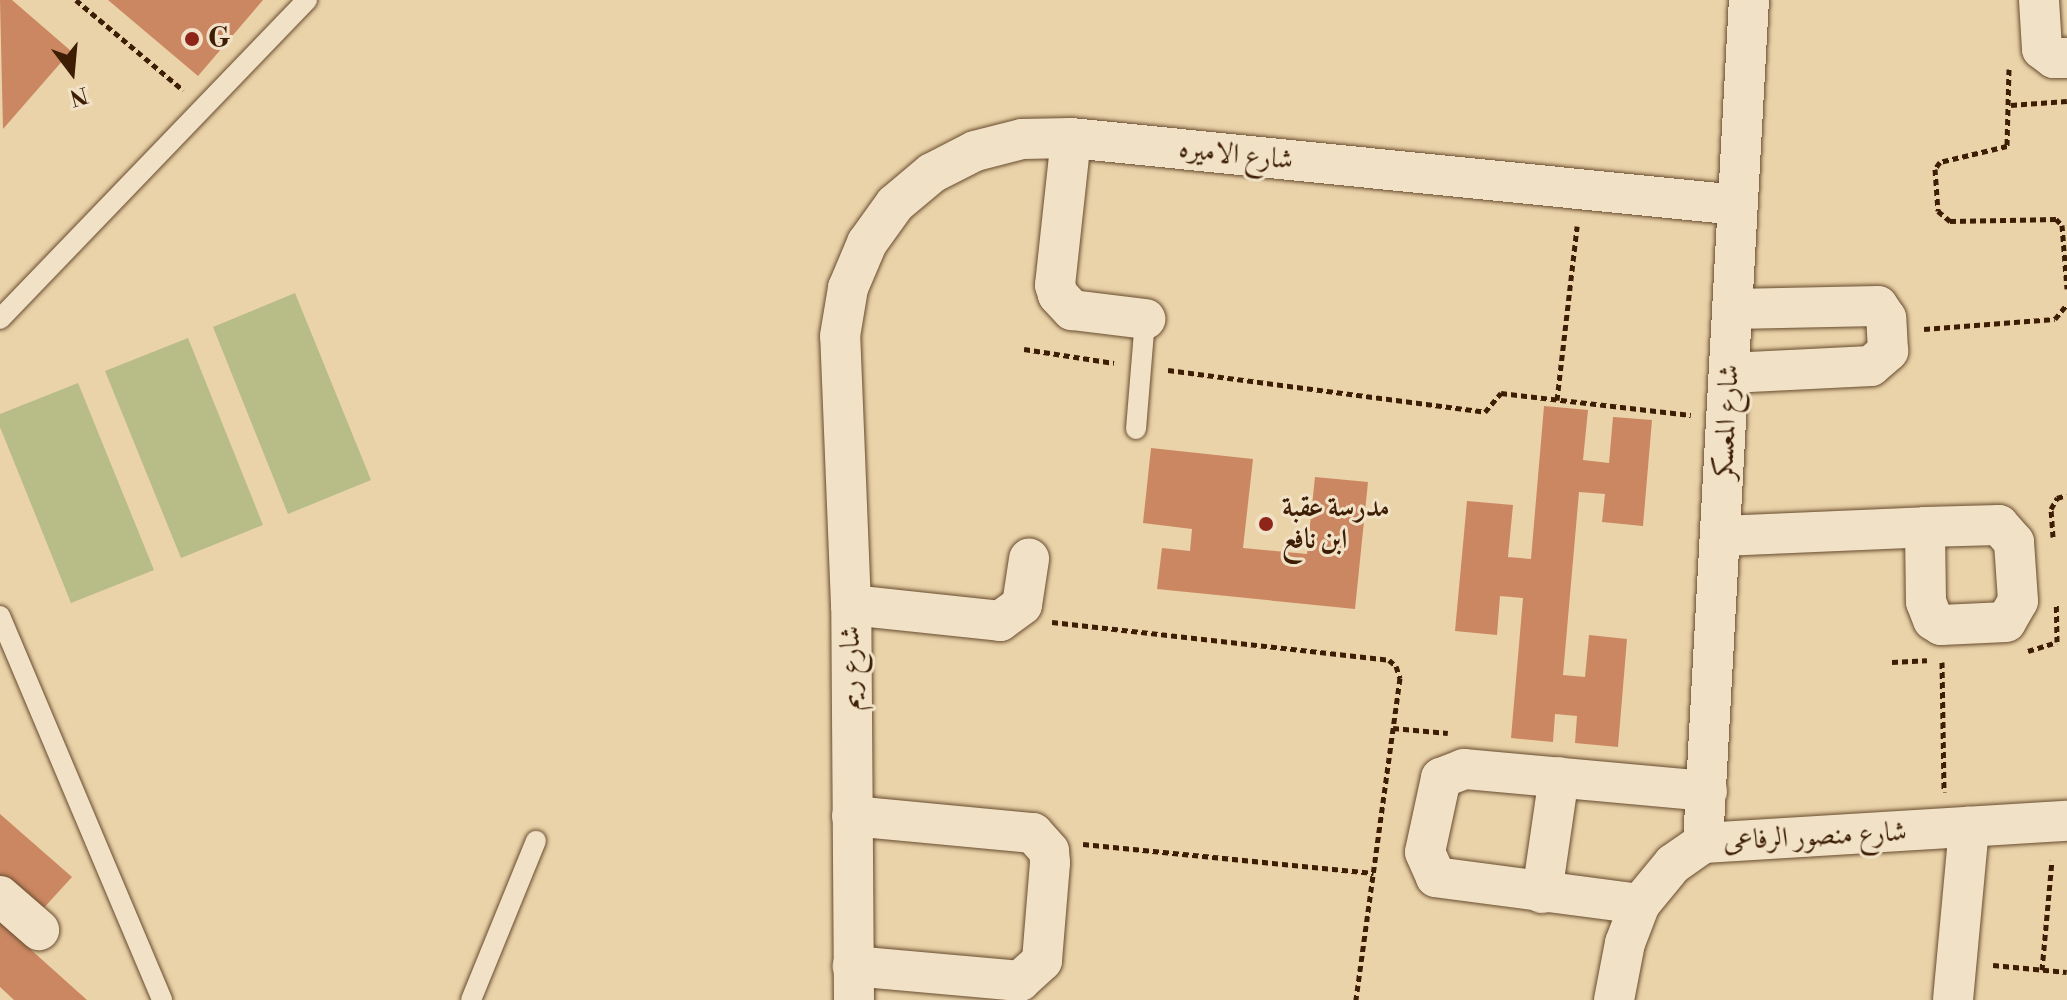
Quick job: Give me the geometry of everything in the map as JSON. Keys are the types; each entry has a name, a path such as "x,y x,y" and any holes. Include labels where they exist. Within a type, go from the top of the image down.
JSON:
{"street":[{"name":"شارع المعسكر","path":"1703,843 1749,0"},
{"path":"2039,0 2042,49 2054,58 2067,58"},
{"name":"شارع الاميره","path":"840,336 848,288 867,243 914,189 975,151 1022,139 1071,138 1738,205"},
{"path":"1071,138 1055,285 1058,295 1072,310 1145,319"},
{"path":"1729,373 1871,366 1888,351 1884,311 1870,305 1733,309"},
{"name":"شارع ريم","path":"840,336 851,605 853,983"},
{"path":"1722,536 1925,527 1999,525 2014,542 2015,613 1994,624 1941,625 1927,612 1925,527"},
{"path":"851,605 1011,618 1022,605 1029,559"},
{"path":"1640,904 1449,882 1436,877 1425,852 1441,778 1452,770 1707,791"},
{"path":"1542,893 1559,777"},
{"path":"852,816 1033,833 1042,840 1050,863 1042,961 1033,973 1004,981 853,983"},
{"name":"شارع منصور الرفاعى","path":"1614,1000 1625,943 1640,904 1673,864 1703,843 2061,821"},
{"path":"1953,1000 1957,961 1957,828"},
{"path":"0,896 39,930"}],"lane":[{"path":"0,319 8,297 307,0"},
{"path":"1136,429 1145,319"},
{"path":"0,616 162,1000"},
{"path":"471,1000 536,841"}],"path":[{"path":"76,0 194,99"},
{"path":"2009,60 2011,105 2007,146 1950,158 1935,169 1938,211 1950,221 2056,219 2062,225 2067,289"},
{"path":"2011,105 2067,101"},
{"path":"1557,400 1581,189"},
{"path":"1887,332 2055,319 2067,304"},
{"path":"1024,349 1485,412 1501,393 1727,419"},
{"path":"1011,618 1389,660 1400,678 1356,1000"},
{"path":"1941,625 1957,828"},
{"path":"2042,970 2061,821"},
{"path":"1042,840 1374,873"},
{"path":"1957,961 2067,972"}],"green space":[{"path":"295,293 371,480 288,514 213,327"},
{"path":"188,338 263,525 181,558 105,371"},
{"path":"78,383 154,570 71,603 0,427 0,414"}],"building":[{"path":"0,0 12,0 71,51 3,129"},
{"name":"G","path":"108,0 263,0 198,76"},
{"path":"1544,406 1588,410 1583,460 1609,463 1613,417 1652,420 1643,526 1602,522 1605,494 1579,492 1563,675 1585,677 1589,635 1627,639 1618,747 1575,743 1577,716 1555,714 1553,742 1511,738 1523,598 1500,596 1497,635 1455,631 1467,501 1513,505 1508,557 1531,559"},
{"path":"1151,448 1253,459 1243,548 1307,554 1315,477 1368,482 1355,609 1157,589 1162,548 1190,551 1192,529 1143,523"},
{"path":"0,814 72,877 41,911 0,876"},
{"path":"0,922 87,1000 14,1000 0,987"}],"place":[{"name":"G","path":"192,39"},
{"name":"مدرسة عقبة ابن نافع","path":"1266,524"}]}
